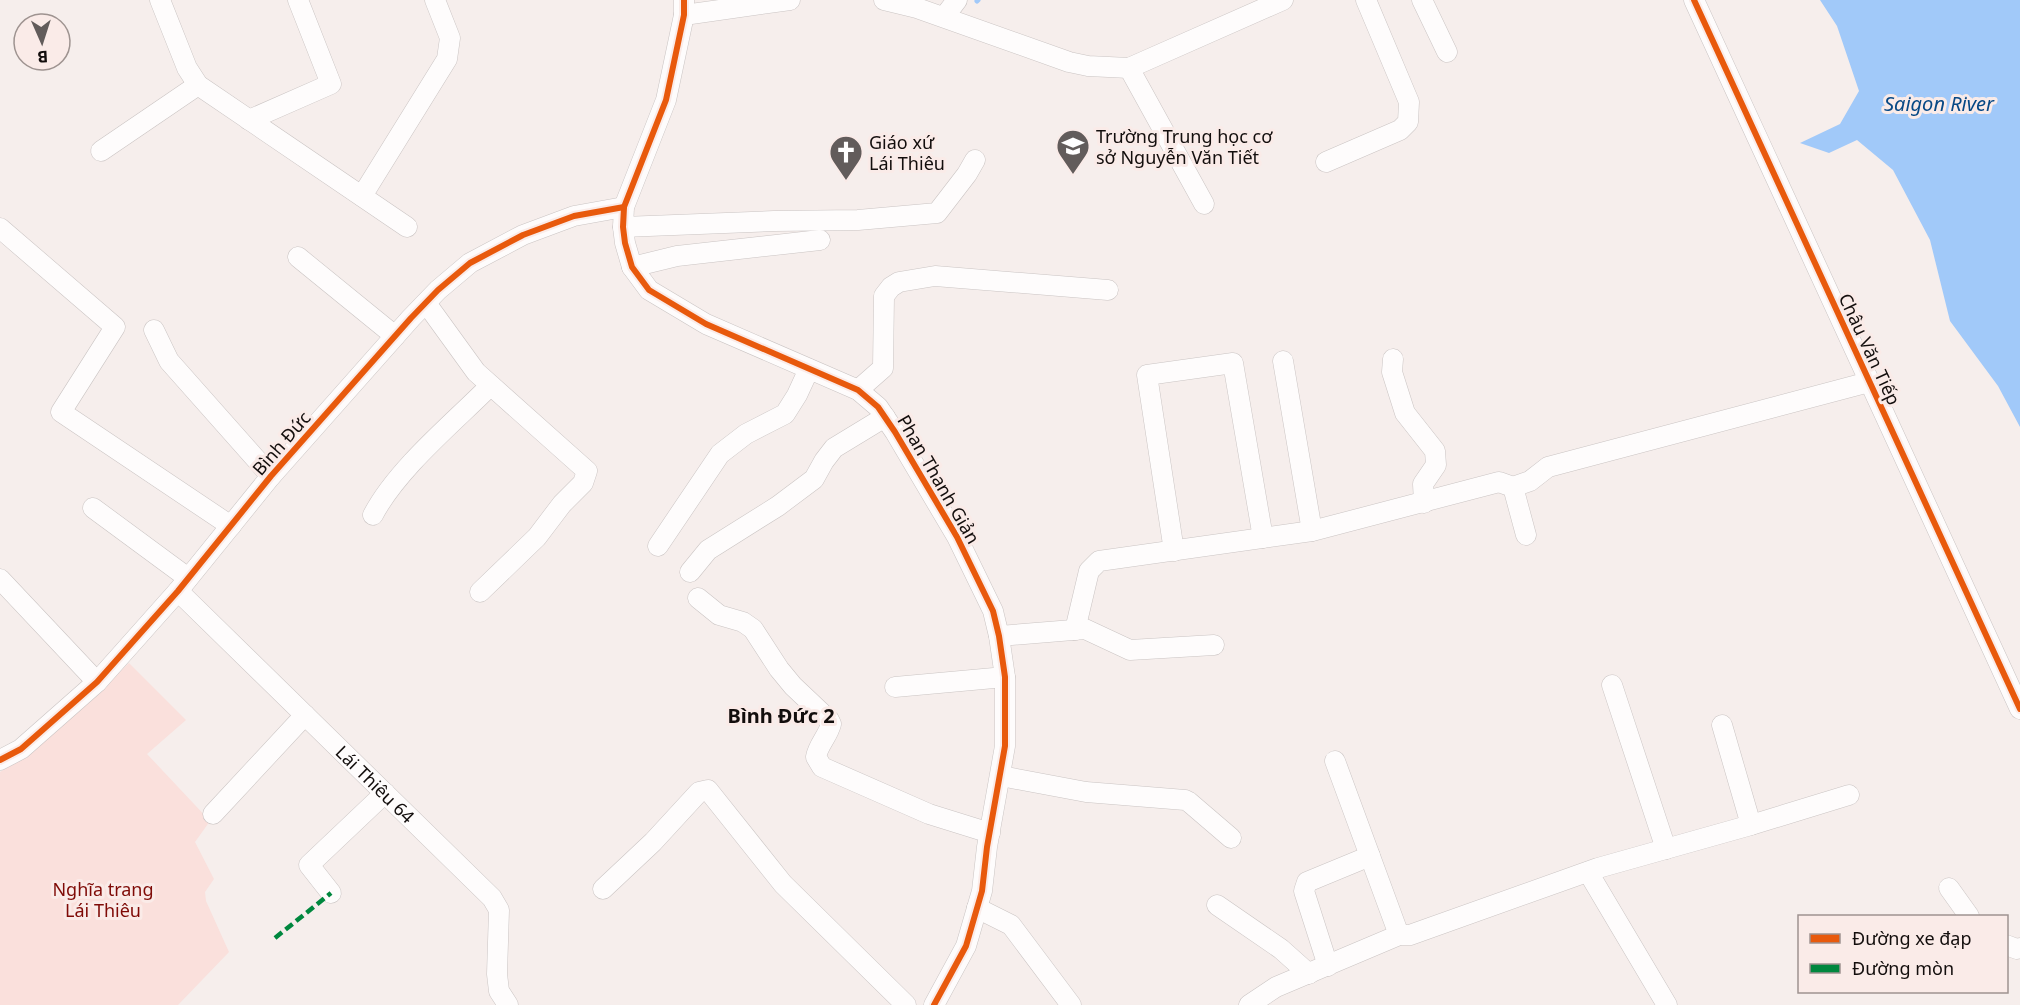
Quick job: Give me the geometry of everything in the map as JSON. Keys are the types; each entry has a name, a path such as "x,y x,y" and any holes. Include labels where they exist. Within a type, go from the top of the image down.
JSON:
{"street":[{"path":"160,0 187,68 198,85 407,227"},
{"path":"249,120 331,84 298,0"},
{"path":"362,196 447,59 450,38 435,0"},
{"path":"684,7 790,0"},
{"path":"884,0 944,17 1069,62 1103,68 1129,68 1254,5 1283,0"},
{"path":"944,17 957,0"},
{"path":"1326,162 1400,130 1408,122 1409,102 1366,0"},
{"path":"1422,0 1447,52"},
{"name":"Châu Văn Tiếp","path":"1694,0 2020,709"},
{"name":"Phan Thanh Giản","path":"684,7 666,100 624,207 625,243 632,267 649,290 706,324 858,390 878,407 896,432 957,537 993,611 1005,677 1005,746 1001,776 982,891 966,946 934,1005"},
{"path":"1129,68 1204,204"},
{"path":"101,151 198,85"},
{"path":"623,227 858,220 937,213 975,160"},
{"name":"Bình Đức","path":"0,759 21,749 97,682 183,584 271,476 395,336 426,303 470,263 523,235 574,216 624,207"},
{"path":"0,228 115,327 61,412 231,526"},
{"path":"632,267 677,256 820,240"},
{"path":"298,257 395,336"},
{"path":"858,390 883,368 884,296 891,287 899,282 935,276 1108,290"},
{"path":"426,303 476,372 587,471 583,483 562,504 537,537 480,592"},
{"path":"154,330 169,361 271,476"},
{"path":"1393,359 1392,372 1405,413 1435,451 1436,465 1423,484 1424,503"},
{"path":"1283,361 1312,531"},
{"path":"1174,550 1147,375 1233,363 1263,538"},
{"path":"658,546 720,454 746,434 784,414 797,395 809,369"},
{"path":"1075,630 1089,571 1099,561 1312,531 1499,482 1513,487 1530,481 1548,467 1869,382"},
{"path":"373,515 378,504 416,459 490,386"},
{"path":"690,572 708,550 778,506 814,479 834,448 885,417"},
{"path":"1513,487 1526,535"},
{"name":"Lái Thiêu 64","path":"93,508 183,584 305,715 492,898 499,910 499,991 508,1005"},
{"path":"0,579 97,682"},
{"path":"698,598 719,615 743,622 753,629 793,686 829,720 830,729 817,750 816,756 822,767 929,813 990,833"},
{"path":"999,636 1085,629 1130,650 1214,645"},
{"path":"895,687 1005,677"},
{"path":"1612,685 1666,849"},
{"path":"213,814 305,715"},
{"path":"1722,725 1751,825"},
{"path":"1335,761 1399,935"},
{"path":"1001,776 1086,792 1189,801 1231,838"},
{"path":"603,890 699,792 708,790 783,884 906,1005"},
{"path":"331,893 309,865 385,793"},
{"path":"1249,1005 1276,987 1399,935 1410,934 1588,872 1849,795"},
{"path":"1328,966 1304,891 1307,882 1370,856"},
{"path":"1588,872 1666,1005"},
{"path":"1948,888 1968,915"},
{"path":"1217,905 1281,949 1309,974"},
{"path":"977,908 1011,925 1071,1005"}],"green space":[{"name":"Nghĩa trang Lái Thiêu","path":"129,663 186,720 147,754 210,821 195,842 214,879 205,892 206,901 229,952 178,1005 0,1005 0,772 52,735"}],"water":[{"name":"Saigon River","path":"1820,0 2020,0 2020,427 1998,386 1950,321 1930,240 1893,170 1857,140 1829,153 1800,143 1840,124 1859,91 1837,26"}],"marked path":[{"path":"275,938 331,893"}],"cycle path":[{"path":"684,0 684,15 666,100 624,207 625,243 632,267 649,290 706,324 858,390 878,407 957,537 993,611 1005,677 1005,746 987,847 982,891 966,946 934,1005"},
{"path":"1694,0 2020,709"},
{"path":"0,760 21,749 97,682 178,591 271,476 438,290 470,263 523,235 574,216 624,207"}],"place":[{"name":"Trường Trung học cơ sở Nguyễn Văn Tiết","path":"1073,175"},
{"name":"Giáo xứ Lái Thiêu","path":"846,181"}],"district":[{"name":"Bình Đức 2","path":"781,715"}]}
